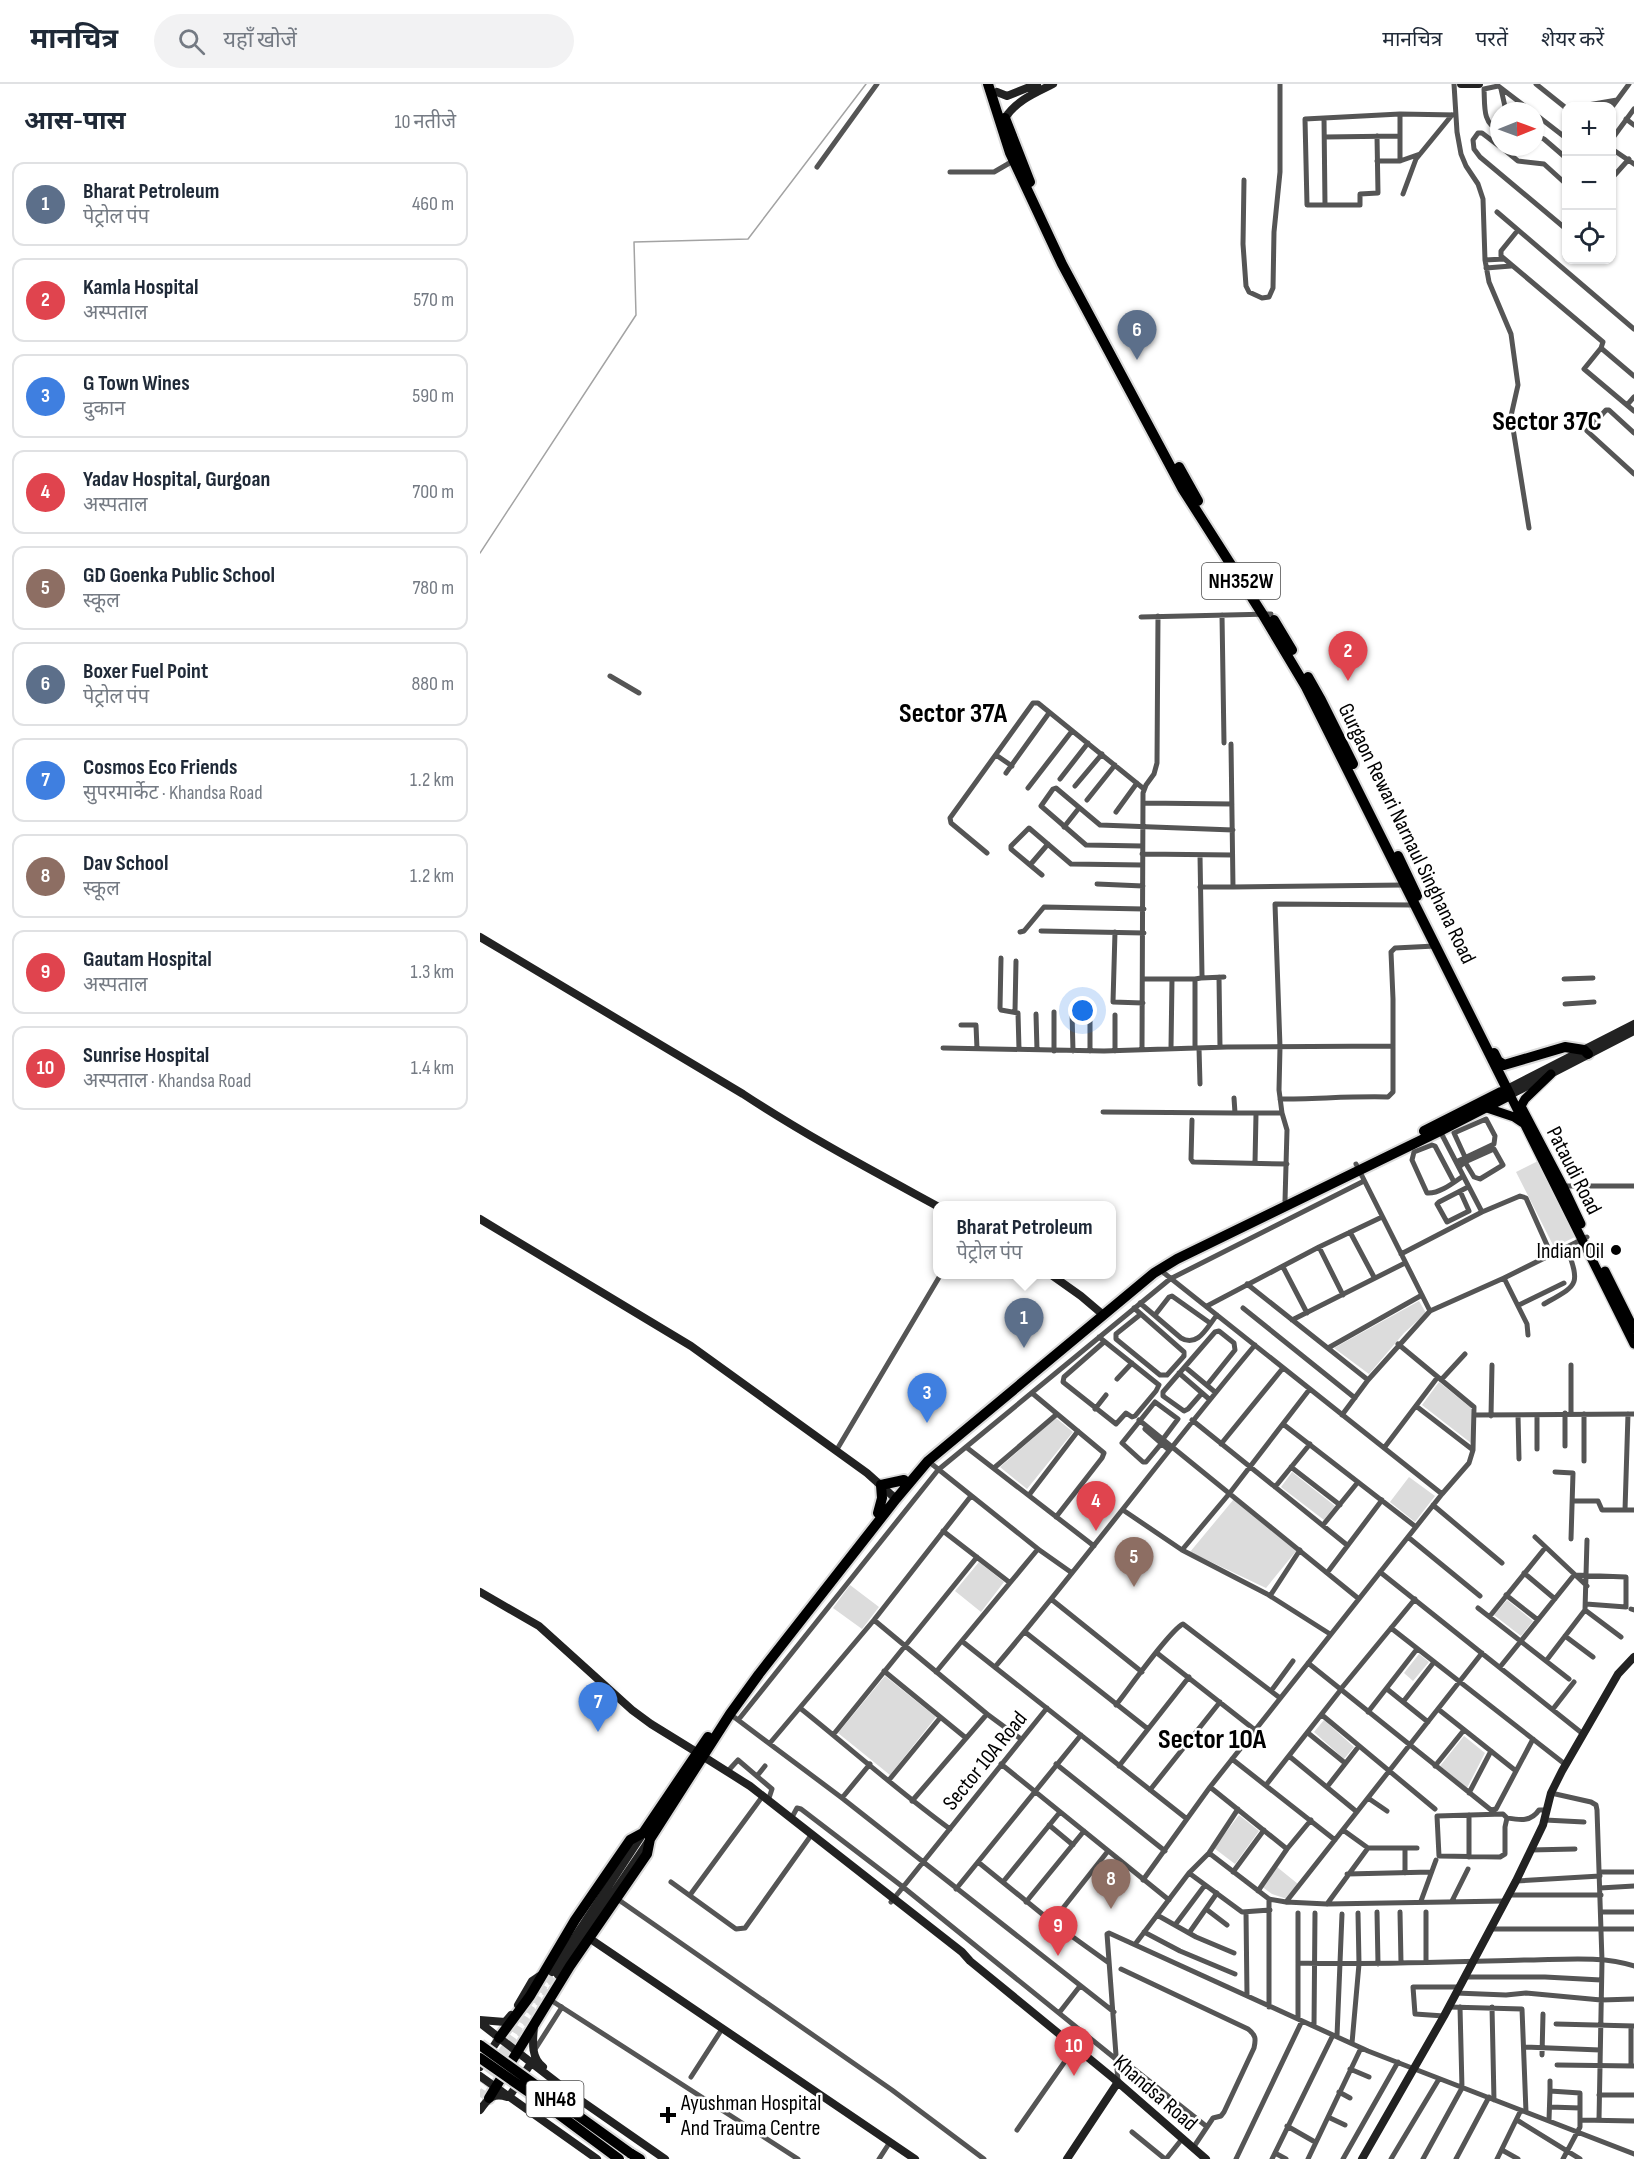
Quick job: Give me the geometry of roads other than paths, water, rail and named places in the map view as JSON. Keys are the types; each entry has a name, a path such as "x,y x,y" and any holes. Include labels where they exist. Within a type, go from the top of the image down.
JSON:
{"highway":[{"name":"NH352W","path":"988,84 1013,161 1062,264 1119,367"},
{"name":"Gurgaon Rewari Narnaul Singhana Road","path":"995,88 1046,218 1119,367 1202,508 1321,700 1407,884 1498,1061 1504,1065 1531,1058"},
{"name":"NH352W","path":"1407,884 1435,946 1511,1090"},
{"path":"1503,1074 1531,1058 1565,1047 1586,1052"},
{"path":"1221,1235 1285,1201 1487,1108 1511,1090"},
{"path":"701,1755 735,1717 746,1687 894,1497 904,1480 936,1445 956,1433 1175,1254 1221,1235 1511,1090"},
{"path":"489,2098 549,1999 647,1854 646,1836 746,1687 878,1513 956,1433 1158,1268"},
{"path":"878,1513 882,1498 881,1485 904,1480"},
{"path":"502,2034 551,1974 575,1920 630,1840 646,1836"},
{"name":"NH48","path":"480,2045 640,2159"},
{"name":"NH48","path":"480,2058 619,2159"}],"main road":[{"path":"1521,1106 1525,1099 1551,1074"},
{"path":"1511,1090 1523,1123 1585,1238 1634,1344"},
{"name":"Pataudi Road","path":"1511,1090 1563,1186 1585,1238 1634,1329"},
{"path":"1487,1108 1514,1117 1523,1123"}],"street":[{"path":"818,167 877,84"},
{"path":"1005,118 1021,95 1037,84"},
{"path":"995,88 1007,96 1021,95 1053,84"},
{"path":"1244,180 1243,244 1246,286 1249,292 1262,298 1269,297 1273,288 1274,231 1280,166 1280,84"},
{"path":"1454,84 1454,115 1459,144 1466,166 1481,190 1485,260 1489,282 1511,334 1518,385 1511,416 1529,528"},
{"path":"1461,84 1479,84"},
{"path":"1536,84 1562,105"},
{"path":"1605,102 1617,100 1629,84"},
{"path":"1498,86 1503,102"},
{"path":"1490,125 1487,122 1484,89 1498,86 1519,102"},
{"path":"1616,132 1634,109"},
{"path":"1377,136 1378,193 1360,194 1360,206 1306,205 1305,119 1400,114 1454,115"},
{"path":"1400,114 1400,161"},
{"path":"1403,195 1413,164 1454,115"},
{"path":"1324,118 1325,205"},
{"path":"1626,119 1634,125"},
{"path":"1544,121 1562,135"},
{"path":"1459,144 1473,140 1478,133 1482,132 1490,138"},
{"path":"1325,137 1400,136"},
{"path":"1544,139 1564,156"},
{"path":"1473,140 1480,157 1562,226"},
{"path":"1459,144 1474,147"},
{"path":"1616,152 1631,161 1616,174"},
{"path":"1377,161 1400,161 1420,154"},
{"path":"1512,156 1518,161 1544,164 1562,180"},
{"path":"950,172 994,172 1013,161"},
{"path":"1497,212 1634,329"},
{"path":"1518,230 1501,251 1501,256 1603,342 1601,348 1584,369 1634,411"},
{"path":"1485,260 1504,259"},
{"path":"1486,268 1511,266"},
{"path":"1601,348 1634,376"},
{"path":"1627,405 1634,397"},
{"path":"1634,433 1609,410 1606,410 1587,430 1634,474"},
{"path":"1222,615 1224,743"},
{"path":"1141,617 1267,615"},
{"path":"1142,1049 1144,909 1142,827 1144,789 1154,774 1157,763 1158,616"},
{"path":"610,676 639,693"},
{"path":"987,853 950,820 1033,703 1038,703 1144,789"},
{"path":"1006,773 1049,712"},
{"path":"1028,788 1072,730"},
{"path":"1060,779 1088,743"},
{"path":"1232,744 1233,887"},
{"path":"1075,786 1102,754"},
{"path":"996,755 1011,766"},
{"path":"1087,800 1115,765"},
{"path":"1116,812 1137,783"},
{"path":"1142,846 1086,845 1041,808 1053,789 1057,789 1100,825 1233,830"},
{"path":"1143,803 1232,804"},
{"path":"1064,827 1079,808"},
{"path":"1042,875 1013,851 1011,846 1029,828 1071,864 1142,865"},
{"path":"1030,865 1048,844"},
{"path":"1142,854 1232,855"},
{"path":"1200,855 1197,1048 1200,1084"},
{"path":"1097,884 1143,886"},
{"path":"1200,887 1407,884"},
{"path":"1285,1201 1287,1130 1280,1100 1275,904 1415,905"},
{"path":"1020,932 1024,931 1044,907 1144,909"},
{"path":"1041,931 1144,933"},
{"path":"1115,932 1113,1002 1143,1002"},
{"path":"480,938 743,1094 782,1120 933,1204"},
{"path":"1280,1100 1388,1097 1393,1092 1392,949 1435,946"},
{"path":"1001,958 1000,1010 1015,1011"},
{"path":"1016,961 1015,1011 1018,1012 1019,1048"},
{"path":"1143,980 1222,977 1220,1047"},
{"path":"1564,979 1593,978"},
{"path":"1171,1048 1172,979"},
{"path":"1565,1004 1594,1002"},
{"path":"1054,1012 1054,1051"},
{"path":"1072,1012 1073,1051"},
{"path":"1036,1014 1037,1050"},
{"path":"1115,1015 1115,1051"},
{"path":"1090,1017 1090,1051"},
{"path":"1511,1090 1551,1074 1634,1024"},
{"path":"961,1025 976,1025 977,1049"},
{"path":"1511,1090 1586,1052 1634,1031"},
{"path":"942,1048 1115,1051 1220,1047 1393,1046"},
{"path":"1234,1098 1235,1113"},
{"path":"1103,1112 1282,1113"},
{"path":"1255,1163 1256,1114"},
{"path":"1458,1165 1465,1160 1494,1144 1495,1137 1486,1119 1454,1134 1465,1160 1474,1178 1480,1179 1503,1165 1494,1149 1465,1160"},
{"path":"1192,1120 1191,1159 1193,1162 1287,1164"},
{"path":"1440,1131 1482,1212"},
{"path":"1454,1182 1435,1146 1414,1152 1412,1160 1427,1193 1435,1193 1454,1182 1463,1176"},
{"path":"1357,1167 1430,1311"},
{"path":"1114,2012 842,1798 735,1717 938,1470 1170,1279 1364,1181"},
{"path":"1563,1186 1634,1186"},
{"path":"1460,1191 1469,1211 1447,1222 1437,1204 1460,1191 1468,1187"},
{"path":"1401,1254 1482,1212 1520,1196 1526,1198 1551,1254"},
{"path":"1207,1306 1319,1246 1382,1217"},
{"path":"480,1219 691,1346 836,1450 894,1497"},
{"path":"1350,1232 1374,1277"},
{"path":"1342,1415 1398,1344 1430,1311 1585,1238"},
{"path":"1319,1246 1343,1295"},
{"path":"1544,1304 1568,1290 1576,1279 1567,1246"},
{"path":"1292,1320 1405,1263"},
{"path":"1283,1267 1307,1312"},
{"path":"1158,1268 1442,1494"},
{"path":"1504,1278 1519,1305 1527,1324 1528,1335"},
{"path":"836,1450 939,1279"},
{"path":"1056,1279 1101,1313"},
{"path":"1519,1305 1564,1283"},
{"path":"1247,1284 1368,1380"},
{"path":"1328,1348 1422,1295"},
{"path":"1155,1315 1168,1297 1172,1296 1210,1323"},
{"path":"1140,1303 1181,1338 1189,1342 1196,1340 1217,1315"},
{"path":"1134,1308 1141,1314 1184,1352 1184,1356 1165,1376 1160,1375 1116,1339 1116,1334 1141,1314"},
{"path":"1243,1308 1355,1398"},
{"path":"1202,1393 1184,1411 1164,1398 1163,1392 1215,1332 1221,1332 1234,1342 1235,1350 1207,1385"},
{"path":"1099,1337 1158,1383 1156,1391 1135,1416 1132,1417 1126,1413 1116,1425 1063,1384 1062,1380 1104,1342"},
{"path":"1143,1880 1210,1787 1433,1505 1470,1463 1473,1450 1474,1407 1398,1344"},
{"path":"994,1667 1124,1510 1192,1420 1255,1345"},
{"path":"1384,1448 1439,1379 1465,1354"},
{"path":"1117,1379 1132,1363"},
{"path":"1491,1416 1492,1365"},
{"path":"1565,1446 1570,1365"},
{"path":"1185,1367 1215,1392"},
{"path":"1221,1444 1283,1368"},
{"path":"1179,1373 1209,1399"},
{"path":"1182,1550 1229,1494 1309,1390"},
{"path":"1032,1393 1104,1455 1056,1517"},
{"path":"1095,1409 1106,1395"},
{"path":"1155,1401 1177,1417 1177,1421 1162,1442 1146,1462 1123,1445 1123,1440 1155,1401"},
{"path":"1416,1406 1473,1450"},
{"path":"994,1468 1057,1414"},
{"path":"1584,1414 1584,1461"},
{"path":"1474,1415 1631,1414 1625,1510"},
{"path":"1537,1415 1538,1449"},
{"path":"1518,1416 1519,1459"},
{"path":"1192,1420 1347,1545"},
{"path":"1138,1421 1359,1599"},
{"path":"1284,1424 1416,1527"},
{"path":"1029,1495 1078,1431"},
{"path":"1275,1487 1310,1444"},
{"path":"966,1447 1094,1546"},
{"path":"928,1461 1038,1549 1072,1573"},
{"path":"1292,1467 1340,1505"},
{"path":"1555,1472 1573,1473 1571,1539"},
{"path":"1626,1472 1634,1472"},
{"path":"1323,1525 1358,1482"},
{"path":"771,1743 874,1620 971,1496"},
{"path":"1328,1573 1382,1500"},
{"path":"1572,1501 1598,1502 1602,1510 1634,1510"},
{"path":"1433,1505 1502,1563"},
{"path":"1124,1510 1182,1550 1270,1596 1330,1634"},
{"path":"943,1531 1009,1582"},
{"path":"1408,1538 1480,1596"},
{"path":"1535,1538 1587,1586"},
{"path":"1546,1661 1586,1607 1587,1540"},
{"path":"1490,1616 1545,1548"},
{"path":"936,1672 1038,1549"},
{"path":"1270,1596 1300,1550"},
{"path":"833,1735 977,1557"},
{"path":"1380,1572 1583,1734"},
{"path":"1524,1573 1555,1599"},
{"path":"1574,1575 1623,1576 1627,1579 1626,1607 1586,1607"},
{"path":"1500,1667 1574,1575"},
{"name":"Khandsa Road","path":"480,1592 539,1626 632,1710 651,1724 750,1786 763,1799 892,1901 962,1953 1118,2082 1206,2159"},
{"path":"1506,1595 1538,1620"},
{"path":"1051,1599 1142,1672"},
{"path":"1266,1785 1414,1599"},
{"path":"1586,1607 1621,1637"},
{"path":"1478,1608 1571,1680 1553,1709"},
{"path":"874,1620 987,1714 1022,1739"},
{"path":"1116,1705 1179,1625 1185,1624 1280,1698"},
{"path":"1391,1628 1566,1765"},
{"path":"1025,1632 1148,1729"},
{"path":"1565,1636 1593,1657"},
{"path":"963,1642 1047,1708"},
{"path":"1368,1712 1417,1649"},
{"path":"1157,1653 1255,1730"},
{"path":"1286,1902 1482,1653"},
{"path":"1362,2159 1449,2007 1516,1881 1545,1820 1551,1792 1618,1674 1634,1657"},
{"path":"1271,1691 1293,1661"},
{"path":"1403,1702 1434,1662"},
{"path":"1308,1663 1339,1691 1491,1810 1494,1811 1533,1739"},
{"path":"884,1671 966,1738"},
{"path":"1119,1766 1189,1677"},
{"path":"1387,1689 1428,1722"},
{"path":"1150,1790 1220,1702"},
{"path":"800,1708 912,1801 950,1829"},
{"name":"Sector 10A Road","path":"892,1901 1047,1708 1187,1819"},
{"path":"1438,1709 1516,1771"},
{"path":"912,1801 987,1714"},
{"path":"1322,1715 1435,1809"},
{"path":"889,1780 940,1718"},
{"path":"1435,1766 1464,1730"},
{"path":"1308,1733 1345,1763"},
{"path":"956,1889 1081,1735"},
{"path":"1327,1787 1359,1746"},
{"path":"1469,1793 1491,1751"},
{"path":"1289,1756 1357,1812"},
{"path":"1232,1759 1335,1840"},
{"path":"690,1895 772,1789 738,1760 727,1772"},
{"path":"842,1798 870,1764"},
{"path":"1001,1764 1169,1900"},
{"path":"1056,1764 1165,1851"},
{"path":"757,1776 765,1766"},
{"path":"1210,1787 1287,1849"},
{"path":"1551,1792 1596,1805 1602,1961 1599,2120"},
{"path":"1368,1798 1386,1811"},
{"name":"Khandsa Road","path":"763,1799 810,1836"},
{"path":"790,1802 903,1887 1117,2060"},
{"path":"791,1819 797,1808"},
{"path":"1136,1943 1189,1873 1209,1853 1238,1809"},
{"path":"1507,1818 1504,1856 1439,1856 1437,1816 1503,1814 1507,1818 1529,1819 1533,1818 1539,1810 1547,1810"},
{"path":"1003,1882 1060,1812"},
{"path":"1469,1815 1469,1857"},
{"path":"1258,1891 1287,1849 1311,1820"},
{"path":"1545,1820 1584,1822"},
{"path":"1049,1825 1073,1845"},
{"path":"1233,1872 1264,1830"},
{"path":"1343,1830 1368,1848 1417,1848"},
{"path":"1026,1902 1084,1831"},
{"path":"482,2023 505,2022 532,1981 538,1975 551,1974 646,1836"},
{"path":"671,1882 736,1929 741,1930 745,1928 810,1836"},
{"path":"1327,1904 1368,1848"},
{"path":"1405,1848 1405,1873"},
{"path":"1530,1850 1575,1849"},
{"path":"1052,1922 1108,1851"},
{"path":"1209,1853 1269,1899 1286,1902 1327,1904 1452,1901 1634,1887"},
{"path":"1421,1901 1436,1860"},
{"path":"978,1862 1026,1902 1109,1963"},
{"path":"1452,1901 1468,1869"},
{"path":"1347,1875 1431,1872"},
{"path":"1516,1881 1634,1872"},
{"path":"1189,1873 1245,1912 1269,1910"},
{"path":"1175,1925 1205,1885"},
{"path":"1189,1933 1217,1893"},
{"path":"616,1898 892,2090 984,2159"},
{"path":"1269,1899 1269,2007"},
{"path":"1206,1909 1227,1925"},
{"path":"1245,1912 1247,1996"},
{"path":"1377,1912 1378,1964"},
{"path":"1400,1912 1401,1963"},
{"path":"1426,1912 1426,1962"},
{"path":"1601,1912 1634,1912"},
{"path":"1236,2159 1300,2020 1298,1913"},
{"path":"1314,2026 1315,1913"},
{"path":"1352,2043 1359,1964 1358,1913"},
{"path":"1286,2159 1273,2156 1335,2035 1341,1964 1342,1914"},
{"path":"1157,1915 1189,1933 1234,1953"},
{"path":"1491,1929 1634,1929"},
{"path":"1144,1932 1180,1951 1235,1974"},
{"path":"1067,2159 1118,2082 1108,1933 1136,1943 1269,2007 1362,2048 1634,2154"},
{"path":"589,1938 915,2159"},
{"path":"1298,1963 1378,1964 1594,1959 1634,1966"},
{"path":"1121,1969 1253,2033 1256,2038 1254,2048 1224,2112 1221,2116 1213,2118 1206,2126 1193,2148"},
{"path":"1465,1977 1601,1980"},
{"path":"1059,2013 1080,1986"},
{"path":"1444,2016 1414,2014 1413,1987 1506,1995 1526,1993 1601,2000 1634,1999"},
{"path":"549,1999 798,2159"},
{"path":"534,2052 562,2007"},
{"path":"1449,2007 1522,2009 1525,2047 1523,2111 1516,2120 1497,2159"},
{"path":"1423,2159 1462,2088 1460,2007"},
{"path":"1456,2159 1491,2099 1492,2007"},
{"path":"1542,2055 1543,2014"},
{"path":"482,2023 502,2034 517,2053 665,2159"},
{"path":"534,2024 534,2052 539,2064 560,2080 566,2089"},
{"path":"1556,2024 1632,2026 1633,2066 1557,2065"},
{"path":"691,2077 722,2029"},
{"path":"480,2067 502,2034"},
{"path":"1017,2130 1075,2047"},
{"path":"1525,2047 1600,2050"},
{"path":"1308,2159 1362,2048"},
{"path":"1343,2159 1398,2062"},
{"path":"512,2098 531,2063"},
{"path":"1134,2069 1206,2126"},
{"path":"1350,2069 1369,2077"},
{"path":"480,2076 597,2159"},
{"path":"1391,2159 1439,2079"},
{"path":"1549,2120 1550,2080"},
{"path":"1550,2091 1578,2091 1581,2120 1578,2133 1563,2159"},
{"path":"1339,2092 1350,2098"},
{"path":"480,2110 489,2098 499,2094 512,2098"},
{"path":"1599,2095 1634,2095"},
{"path":"1550,2107 1580,2108"},
{"path":"1328,2117 1345,2125"},
{"path":"1516,2120 1580,2159"},
{"path":"1581,2120 1634,2121"},
{"path":"1287,2126 1315,2142"},
{"path":"1132,2132 1166,2159 1182,2139"},
{"path":"879,2159 890,2142"},
{"path":"1502,2150 1518,2159"}],"waterway":[{"path":"480,553 636,315 634,242 748,239 866,84"}],"tunnel":[{"path":"480,2082 515,2034 552,1972"},
{"path":"480,2097 558,1975"}],"place":[{"name":"Boxer Fuel Point","path":"1137,360"},
{"name":"Kamla Hospital","path":"1348,681"},
{"name":"Indian Oil","path":"1616,1250"},
{"name":"Bharat Petroleum","path":"1024,1348"},
{"name":"G Town Wines","path":"927,1423"},
{"name":"Yadav Hospital, Gurgoan","path":"1096,1531"},
{"name":"GD Goenka Public School","path":"1134,1587"},
{"name":"Cosmos Eco Friends","path":"598,1732"},
{"name":"Dav School","path":"1111,1909"},
{"name":"Gautam Hospital","path":"1058,1956"},
{"name":"Sunrise Hospital","path":"1074,2076"},
{"name":"Ayushman Hospital And Trauma Centre","path":"668,2115"}],"district":[{"name":"Sector 37C","path":"1547,420"},
{"name":"Sector 37A","path":"953,712"},
{"name":"Sector 10A","path":"1212,1738"}]}
